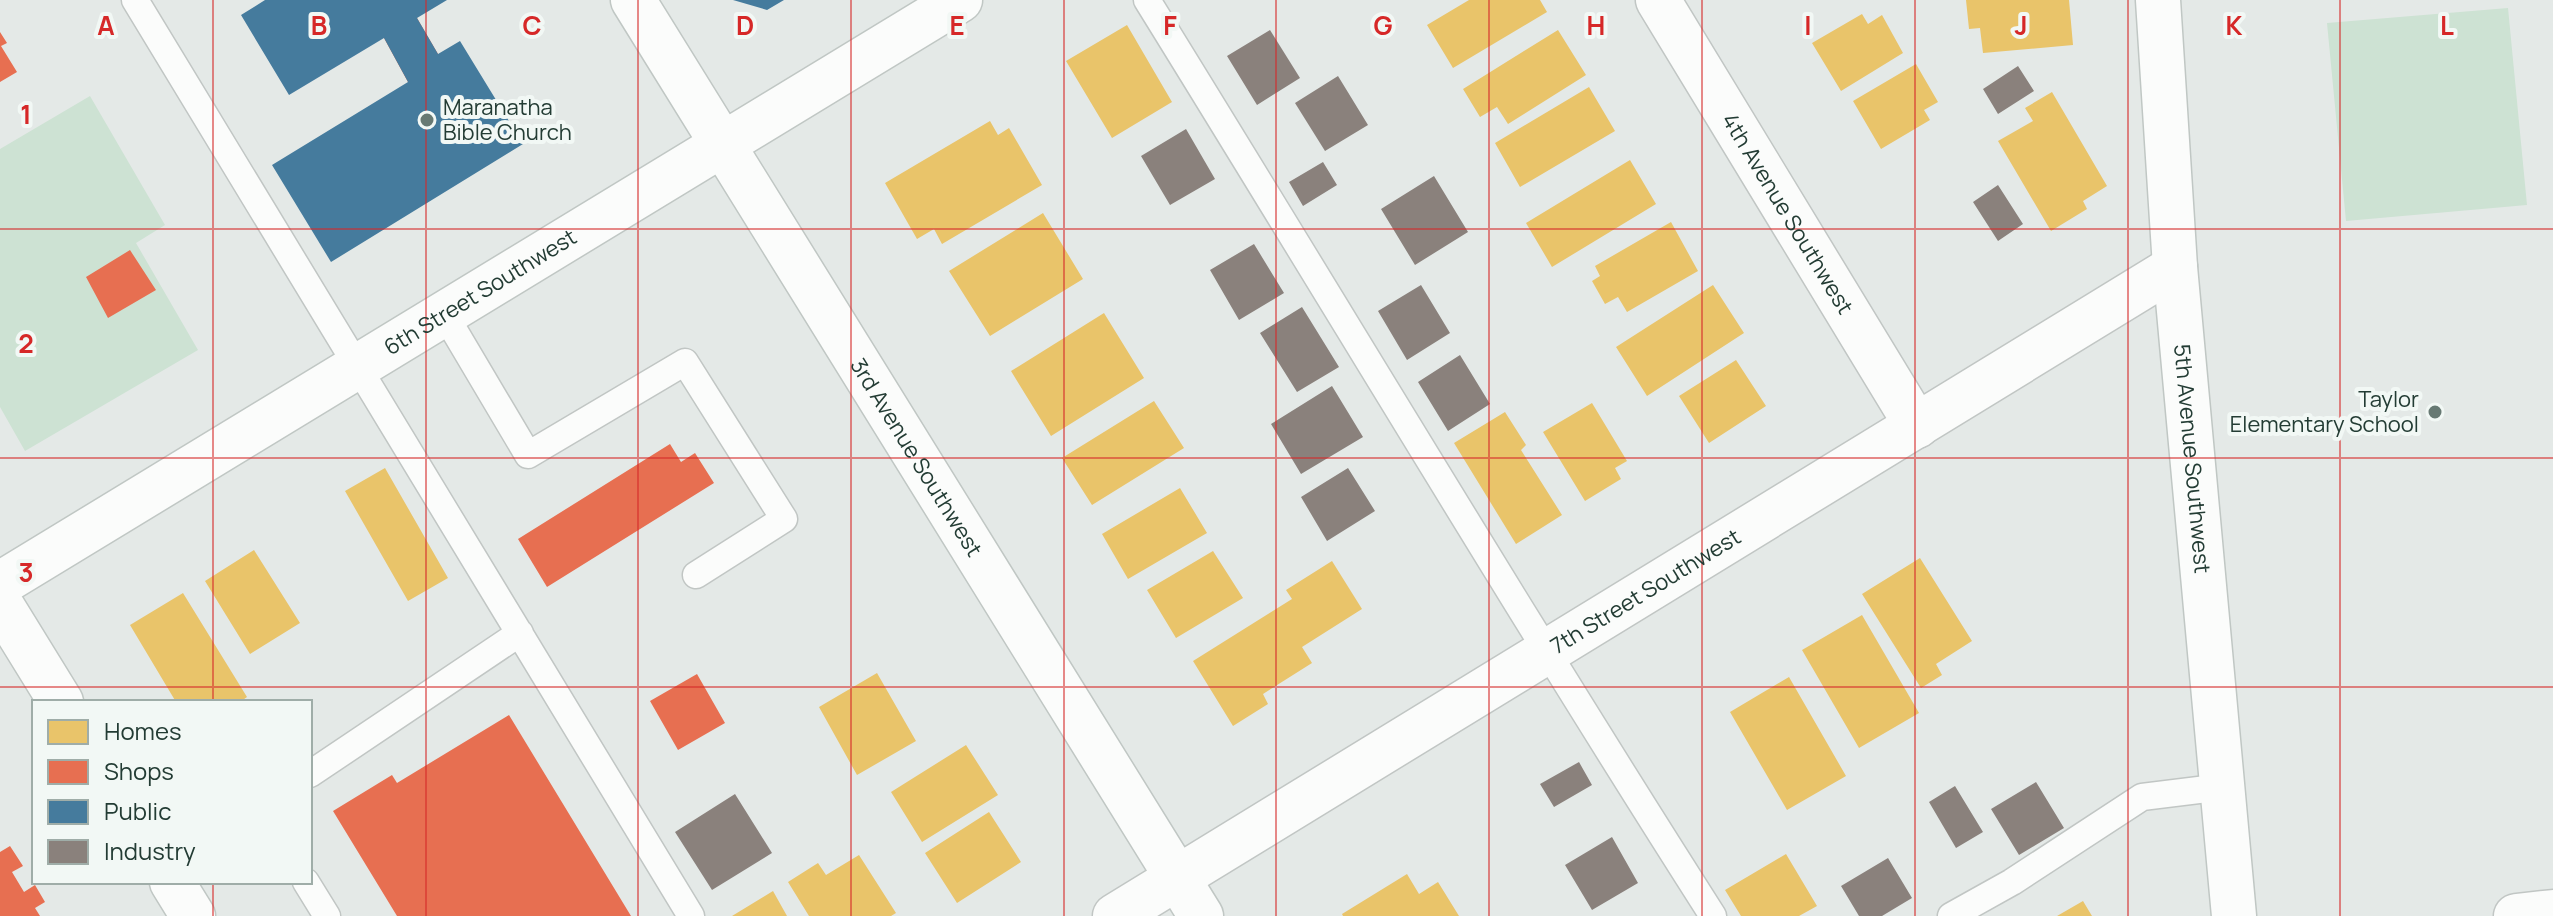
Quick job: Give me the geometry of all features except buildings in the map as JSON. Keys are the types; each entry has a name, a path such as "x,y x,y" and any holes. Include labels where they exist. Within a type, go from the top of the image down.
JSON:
{"main road":[{"name":"3rd Avenue Southwest","path":"633,0 1201,916"},
{"name":"6th Street Southwest","path":"0,584 960,0"},
{"name":"4th Avenue Southwest","path":"1658,0 1917,426"},
{"name":"5th Avenue Southwest","path":"2158,0 2175,267 2234,916"},
{"name":"7th Street Southwest","path":"1115,916 2175,267"},
{"path":"0,603 60,700"},
{"path":"173,884 193,916"},
{"path":"2516,916 2553,912"}],"lane":[{"path":"135,0 691,916"},
{"path":"1147,0 1501,573 1546,652 1713,916"},
{"path":"445,315 528,455 685,362 784,519 696,575"},
{"path":"312,773 520,633"},
{"path":"1951,916 2012,882 2142,797 2223,787"},
{"path":"307,884 327,916"}],"green space":[{"path":"2508,8 2527,205 2346,221 2327,23"},
{"path":"90,96 165,225 136,243 198,350 25,451 0,407 0,149"}],"place":[{"name":"Maranatha Bible Church","path":"427,120"},
{"name":"Taylor Elementary School","path":"2435,412"}]}
